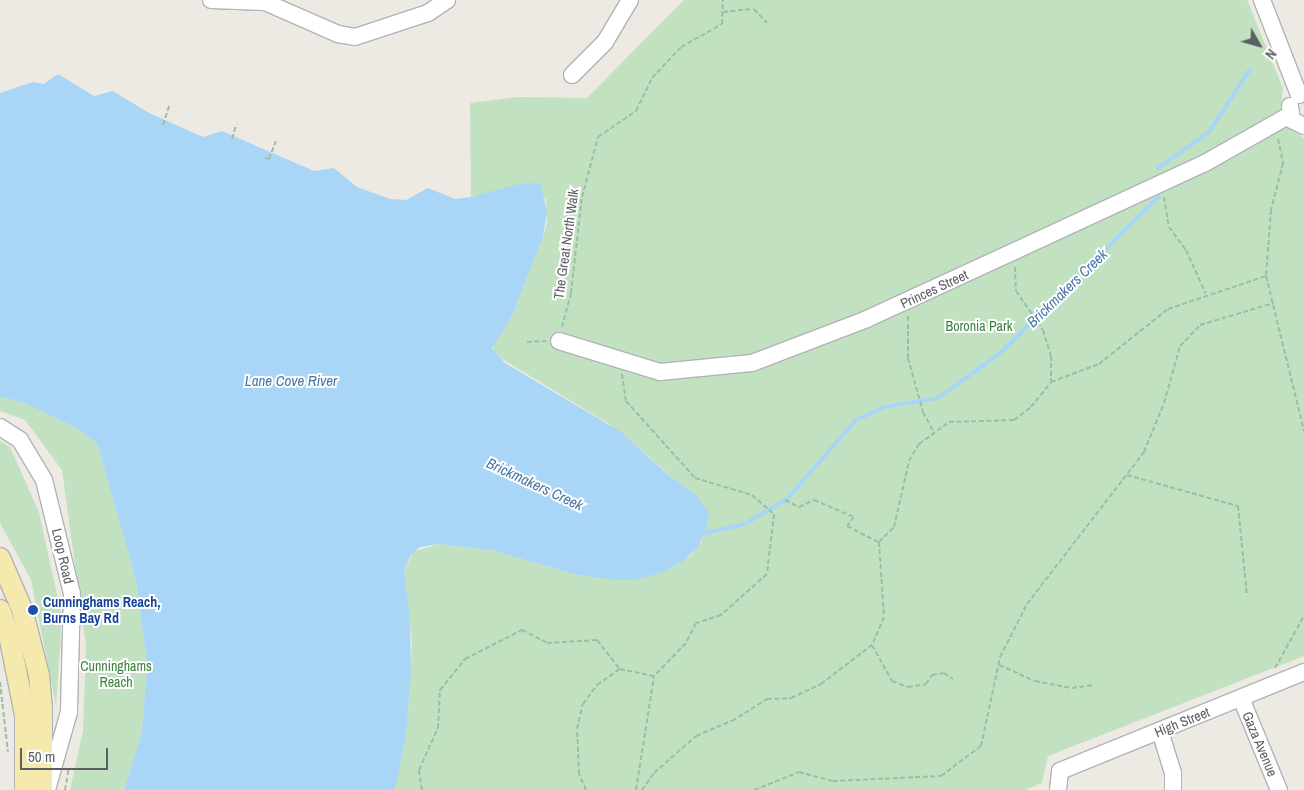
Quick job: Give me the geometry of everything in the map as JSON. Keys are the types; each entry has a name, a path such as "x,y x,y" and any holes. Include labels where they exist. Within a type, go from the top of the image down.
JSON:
{"main road":[{"path":"0,558 22,609 38,675 42,708 42,790"},
{"path":"0,610 9,635 25,715 25,790"}],"street":[{"path":"211,0 265,2 338,34 355,37 428,13 447,0"},
{"path":"572,75 605,42 630,0"},
{"path":"1262,0 1302,95 1290,106 1290,115 1296,124 1304,126"},
{"name":"Princes Street","path":"559,341 620,362 660,372 752,363 867,319 908,301 1205,164 1290,115"},
{"name":"Loop Road","path":"0,427 20,440 44,480 72,594 69,712 46,790"},
{"name":"High Street","path":"1058,790 1060,771 1304,672"},
{"name":"Gaza Avenue","path":"1241,698 1279,790"},
{"path":"1160,731 1173,773 1173,790"}],"path":[{"path":"723,0 723,12 754,10 767,23"},
{"name":"The Great North Walk","path":"559,341 571,293 582,197 598,137 636,111 652,78 681,47 722,24 723,12"},
{"path":"163,125 169,106"},
{"path":"1275,124 1283,163 1271,210 1266,276 1304,431"},
{"path":"232,139 236,125"},
{"path":"265,158 269,159 276,141"},
{"path":"1162,183 1169,227 1186,250 1206,294"},
{"path":"1015,251 1016,291 1043,330 1051,356 1051,382"},
{"path":"642,790 654,773 696,736 732,721 767,699 791,698 821,684 872,645 884,618 879,542 894,527 909,461 919,444 949,422 1014,420 1031,407 1051,382 1099,364 1168,309 1206,294 1225,291 1266,276"},
{"path":"908,301 908,358 923,412 934,433"},
{"path":"754,790 799,772 833,781 941,776 981,746 999,665 1027,604 1144,452 1164,403 1180,346 1200,325 1274,303"},
{"path":"527,342 559,341"},
{"path":"620,362 626,400 695,478 752,494 774,514 767,574 721,615 696,623 686,644 654,676 636,790"},
{"path":"1127,475 1238,506 1247,596"},
{"path":"785,500 799,507 814,500 854,518 847,526 879,542"},
{"path":"1263,689 1304,616"},
{"path":"422,790 419,770 438,728 440,690 464,659 522,630 547,643 597,640 620,669 654,676"},
{"path":"872,645 892,681 908,687 926,684 932,675 944,674 953,678"},
{"path":"999,665 1036,680 1072,688 1094,685"},
{"path":"586,790 579,774 578,738 583,704 597,685 620,669"},
{"path":"0,682 9,759"}],"green space":[{"name":"Boronia Park","path":"684,0 1247,0 1283,88 1279,122 1304,138 1304,656 1048,756 1042,783 1025,790 395,790 409,703 412,642 404,572 413,552 439,544 491,550 578,575 636,580 673,567 691,555 702,541 676,481 609,424 494,354 493,344 513,314 543,236 547,223 546,199 487,194 471,197 470,103 518,97 587,98"},
{"name":"Cunninghams Reach","path":"0,397 22,402 76,427 97,443 136,580 147,664 142,732 124,790 70,790 83,731 86,646 62,470 25,420 0,411"},
{"path":"0,441 10,447 39,512 62,618 56,705 31,580 0,523"}],"water":[{"name":"Lane Cove River","path":"58,74 94,96 113,91 149,113 203,137 222,131 314,171 334,168 357,187 390,199 406,200 428,188 455,199 471,197 519,184 540,183 547,211 543,236 513,314 492,349 505,363 621,432 666,473 697,496 709,512 707,526 698,547 683,561 663,572 636,580 618,580 578,575 491,550 439,544 420,547 410,556 404,572 410,621 411,673 406,734 395,790 124,790 142,732 147,664 136,580 97,443 75,427 22,402 0,397 0,93 33,82 44,84"}],"waterway":[{"name":"Brickmakers Creek","path":"1158,168 1209,132 1250,69"},
{"name":"Brickmakers Creek","path":"700,534 745,524 787,499 856,420 884,407 938,398 999,354 1159,197"}],"place":[{"name":"Cunninghams Reach, Burns Bay Rd","path":"33,610"}]}
